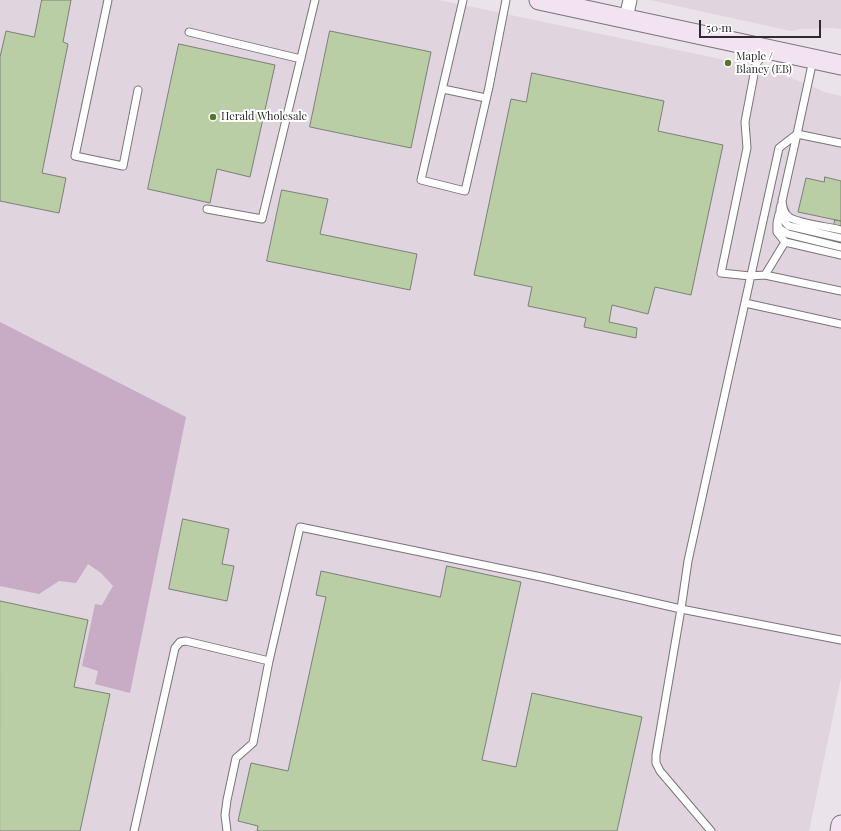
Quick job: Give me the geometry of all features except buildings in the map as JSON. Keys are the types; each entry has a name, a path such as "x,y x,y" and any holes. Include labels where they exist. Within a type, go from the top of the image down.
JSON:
{"main road":[{"path":"539,0 628,9 768,50 841,65"},
{"path":"840,831 841,825"}],"lane":[{"path":"108,0 75,156 123,166 138,90"},
{"path":"207,209 262,219 315,0"},
{"path":"463,0 421,180 465,191 506,0"},
{"path":"189,32 300,59"},
{"path":"768,50 756,64 745,122 747,148 721,273 750,276 765,275 841,291"},
{"path":"814,60 776,223 777,232 785,242 841,255"},
{"path":"443,89 486,98"},
{"path":"711,831 660,771 656,763 656,755 688,561 779,148 797,134 841,143"},
{"path":"782,201 783,210 789,218 841,230"},
{"path":"779,214 782,221 789,226 841,238"},
{"path":"776,223 780,229 788,234 841,247"},
{"path":"765,275 785,242"},
{"path":"745,303 841,324"},
{"path":"227,831 225,815 236,758 252,743 300,527 546,578 681,609 841,640"},
{"path":"134,831 175,648 180,642 186,640 269,661"}],"shaded area":[{"path":"0,0 439,0 763,68 782,74 825,92 841,96 841,678 809,831 0,831"},
{"path":"650,0 841,0 841,29 801,29 791,31"},
{"path":"0,322 186,417 130,693 95,684 98,671 82,666 95,604 102,605 113,586 101,573 88,564 76,583 59,581 39,594 0,586"}],"place":[{"name":"Maple / Blaney (EB)","path":"728,63"},
{"name":"Herald Wholesale","path":"213,117"}]}
